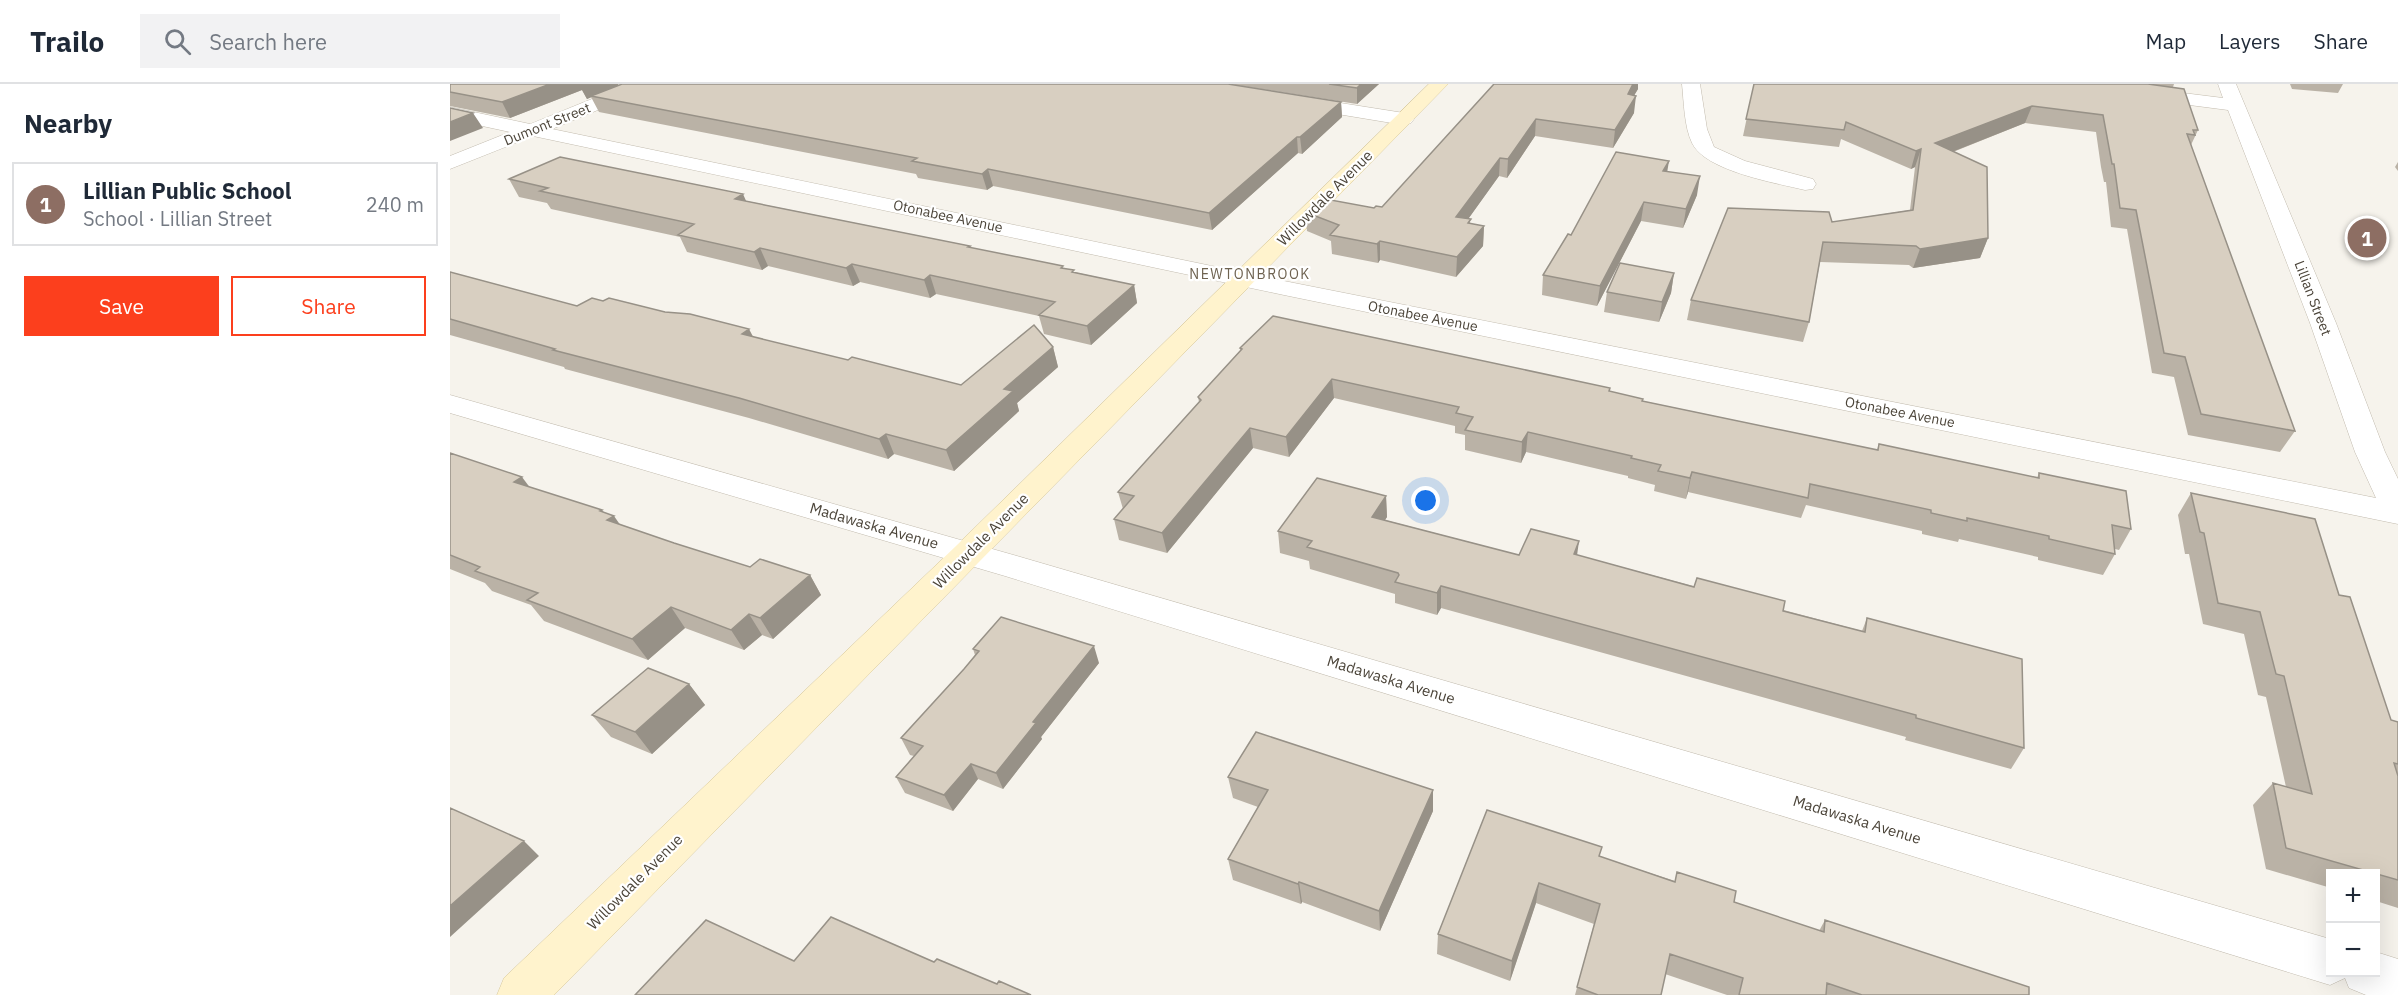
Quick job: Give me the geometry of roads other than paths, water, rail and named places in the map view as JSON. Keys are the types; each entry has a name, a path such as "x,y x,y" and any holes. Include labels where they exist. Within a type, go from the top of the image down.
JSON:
{"street":[{"name":"Dumont Street","path":"450,163 645,84"},
{"name":"Willowdale Avenue","path":"520,995 968,554 1439,84"},
{"path":"1691,84 1698,133 1707,151 1722,159 1804,184"},
{"path":"2066,84 2231,94"},
{"name":"Lillian Street","path":"2231,94 2323,323 2370,452 2398,513"},
{"path":"1272,99 1404,119"},
{"name":"Otonabee Avenue","path":"450,113 1243,279 2398,513"},
{"name":"Madawaska Avenue","path":"450,404 968,554 2326,961"},
{"path":"2380,976 2398,982"}],"place":[{"name":"Lillian Public School","path":"2367,238"}],"district":[{"name":"NEWTONBROOK","path":"1250,274"}]}
